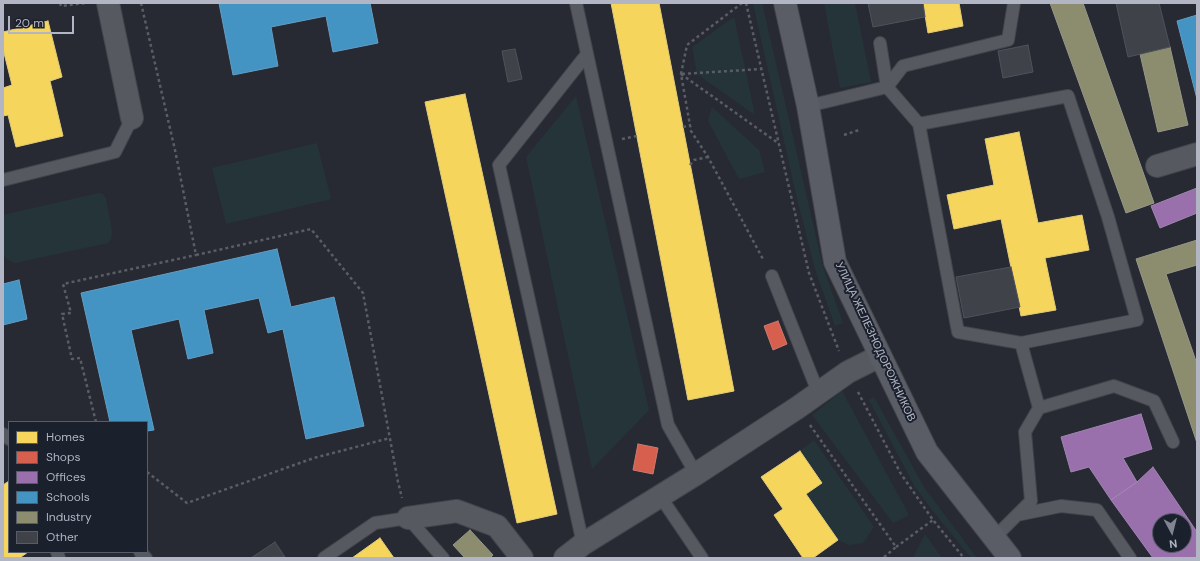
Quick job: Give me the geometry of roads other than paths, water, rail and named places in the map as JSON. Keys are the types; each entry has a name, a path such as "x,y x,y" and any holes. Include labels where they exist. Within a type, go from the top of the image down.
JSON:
{"street":[{"path":"108,3 132,118"},
{"name":"УЛИЦА ЖЕЛЕЗНОДОРОЖНИКОВ","path":"785,3 808,106 835,262 927,452 1010,558"},
{"path":"1157,166 1197,154"},
{"path":"565,558 583,544 696,474 797,408 818,392 844,365 880,356"},
{"path":"408,518 457,511 497,526 522,558"}],"lane":[{"path":"576,3 668,424 696,474"},
{"path":"808,106 887,87 903,66 1008,40 1014,3"},
{"path":"880,43 887,87 919,124 958,332 1021,343 1137,320 1108,217 1068,96 919,124"},
{"path":"583,544 499,165 587,54"},
{"path":"3,180 115,152 132,118"},
{"path":"772,276 818,392"},
{"path":"1021,343 1039,408"},
{"path":"994,538 1031,500 1025,432 1039,408 1114,386 1154,401 1173,442"},
{"path":"660,496 702,558"},
{"path":"1017,515 1061,506 1097,510 1130,558"},
{"path":"324,558 374,523 408,518 443,558"}]}
